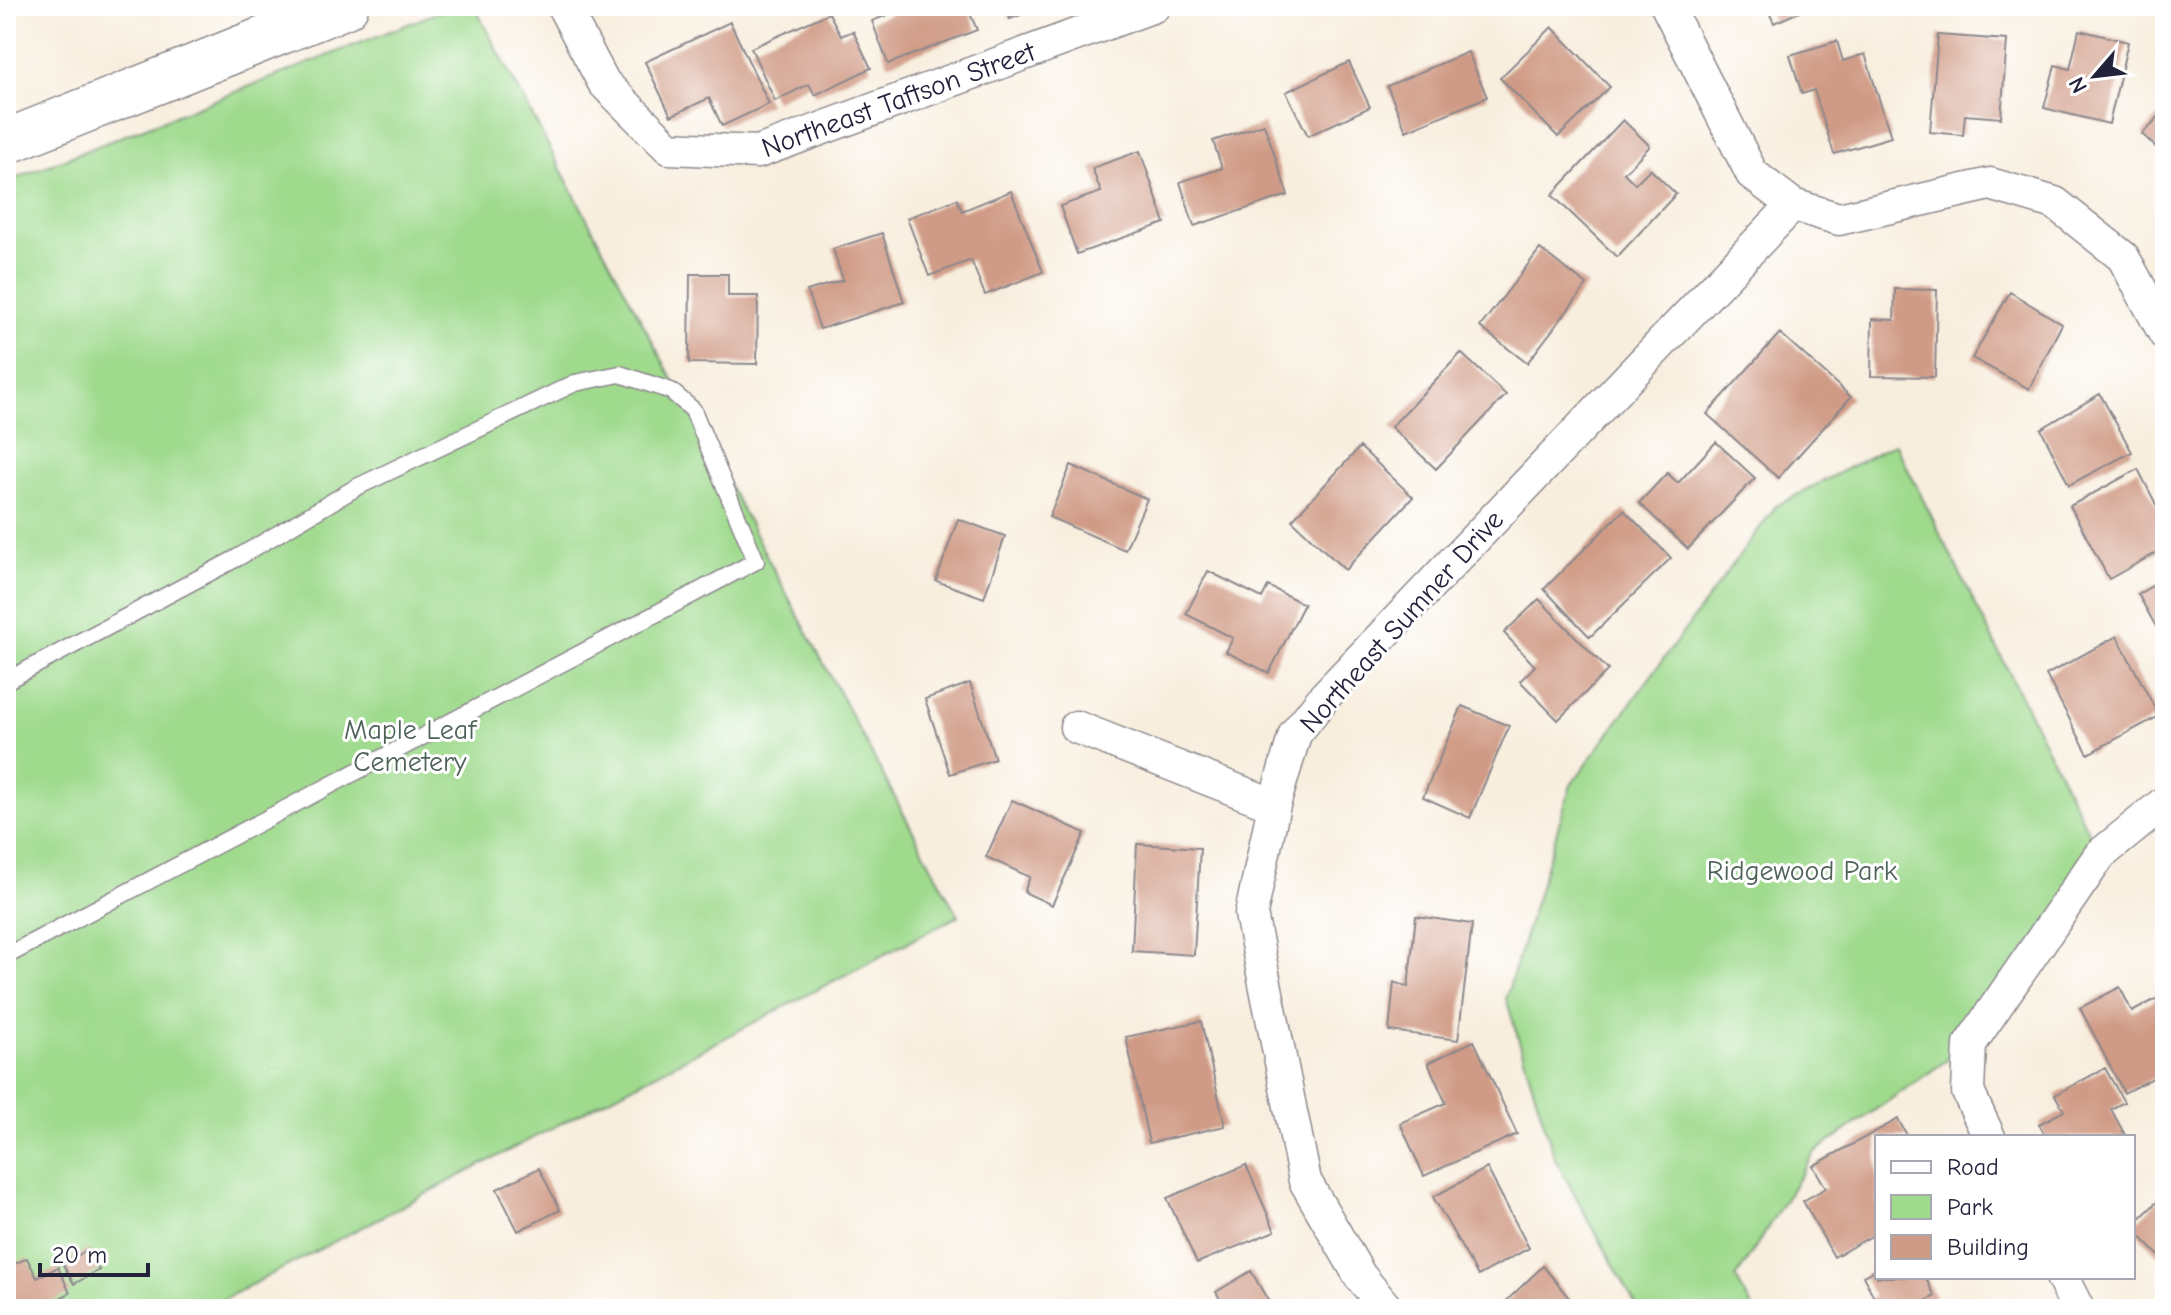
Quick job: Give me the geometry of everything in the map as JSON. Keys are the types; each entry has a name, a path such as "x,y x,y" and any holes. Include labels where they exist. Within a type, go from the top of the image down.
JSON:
{"main road":[{"path":"6,142 346,6"}],"street":[{"name":"Northeast Taftson Street","path":"563,6 604,83 669,148 758,152 1154,6"},
{"path":"1667,6 1752,174 1793,205 1839,219 1990,184 2055,203 2123,257 2165,334"},
{"name":"Northeast Sumner Drive","path":"1387,1309 1360,1276 1305,1181 1251,914 1274,805 1295,734 1325,696 1793,205"},
{"path":"1076,727 1274,805"},
{"path":"1988,1135 1968,1092 1970,1044 2100,855 2165,802"},
{"path":"2063,1279 2078,1309"}],"lane":[{"path":"6,681 237,558 357,487 575,383 620,374 671,391 693,410 756,561 6,956"}],"green space":[{"name":"Maple Leaf Cemetery","path":"454,6 474,6 958,916 205,1309 6,1309 6,182"},
{"name":"Ridgewood Park","path":"1895,443 2100,855 1970,1044 1815,1152 1736,1278 1753,1309 1638,1309 1555,1159 1506,998 1571,785 1776,506"}],"building":[{"path":"910,6 967,6 977,30 888,64 872,21"},
{"path":"1005,6 1043,6 1010,19"},
{"path":"1766,6 1813,6 1774,23"},
{"path":"829,13 841,36 853,31 871,68 815,95 809,84 775,101 751,48"},
{"path":"730,22 769,104 722,126 709,98 671,116 645,62"},
{"path":"1552,27 1610,87 1558,137 1500,78"},
{"path":"2079,30 2128,42 2109,124 2044,108 2055,65 2070,69"},
{"path":"1938,35 2007,40 2001,118 1965,115 1963,135 1930,132"},
{"path":"1837,41 1843,61 1865,54 1891,137 1834,154 1814,90 1802,94 1790,55"},
{"path":"1468,52 1487,97 1406,131 1387,86"},
{"path":"1349,62 1370,107 1308,136 1286,92"},
{"path":"2165,110 2165,156 2142,134"},
{"path":"1623,120 1650,146 1624,173 1635,184 1650,169 1676,194 1617,257 1552,195"},
{"path":"1264,124 1288,195 1194,226 1180,182 1222,168 1213,141"},
{"path":"1140,151 1165,223 1077,254 1060,206 1101,192 1092,168"},
{"path":"1011,191 1043,272 985,295 971,260 929,276 907,218 957,199 962,211"},
{"path":"882,233 904,302 820,329 807,291 843,280 833,249"},
{"path":"1540,249 1587,285 1527,363 1480,327"},
{"path":"690,274 728,274 728,296 758,296 757,364 689,363"},
{"path":"1895,289 1937,290 1935,377 1871,376 1872,319 1894,320"},
{"path":"2010,292 2062,324 2029,389 1972,358"},
{"path":"1780,333 1851,397 1778,478 1707,414"},
{"path":"1461,353 1506,395 1436,469 1391,427"},
{"path":"2100,394 2132,452 2069,485 2041,429"},
{"path":"1716,442 1755,478 1688,549 1639,503 1667,473 1678,483"},
{"path":"1360,447 1413,497 1345,570 1292,520"},
{"path":"1071,465 1147,499 1125,550 1049,517"},
{"path":"2138,469 2165,522 2165,548 2109,579 2070,506"},
{"path":"1624,510 1671,558 1590,637 1544,589"},
{"path":"958,519 1005,536 984,598 936,581"},
{"path":"1208,571 1262,598 1268,586 1304,604 1269,673 1226,652 1233,638 1186,614"},
{"path":"2165,579 2165,643 2138,594"},
{"path":"1539,599 1608,670 1558,720 1520,681 1535,666 1504,633"},
{"path":"2117,636 2159,716 2088,754 2046,675"},
{"path":"970,683 995,759 950,774 925,699"},
{"path":"1462,706 1509,726 1470,818 1423,797"},
{"path":"1012,800 1085,833 1052,905 1024,892 1030,877 986,857"},
{"path":"1137,844 1200,848 1194,955 1132,951"},
{"path":"1416,916 1472,924 1458,1040 1389,1031 1394,982 1408,987"},
{"path":"2120,987 2132,1012 2165,994 2165,1072 2124,1093 2080,1008"},
{"path":"1201,1021 1225,1126 1149,1143 1126,1037"},
{"path":"1474,1041 1517,1134 1424,1176 1400,1123 1446,1103 1428,1063"},
{"path":"2105,1068 2124,1102 2111,1109 2125,1135 2045,1135 2039,1124 2064,1111 2055,1095"},
{"path":"1898,1119 1907,1135 1875,1135 1875,1234 1834,1257 1803,1201 1826,1188 1813,1166"},
{"path":"1246,1165 1275,1231 1197,1263 1167,1198"},
{"path":"539,1168 560,1210 518,1231 497,1189"},
{"path":"1487,1168 1529,1248 1478,1276 1433,1197"},
{"path":"2165,1194 2165,1254 2161,1258 2135,1231 2135,1223"},
{"path":"88,1250 99,1270 74,1284 62,1263"},
{"path":"27,1258 37,1278 58,1267 70,1293 52,1302 56,1309 9,1309 6,1303 6,1268"},
{"path":"1543,1266 1578,1309 1507,1309 1503,1304"},
{"path":"1875,1270 1875,1279 1926,1279 1935,1296 1911,1309 1851,1309 1874,1297 1863,1276"},
{"path":"1251,1271 1273,1309 1226,1309 1216,1292"}]}
